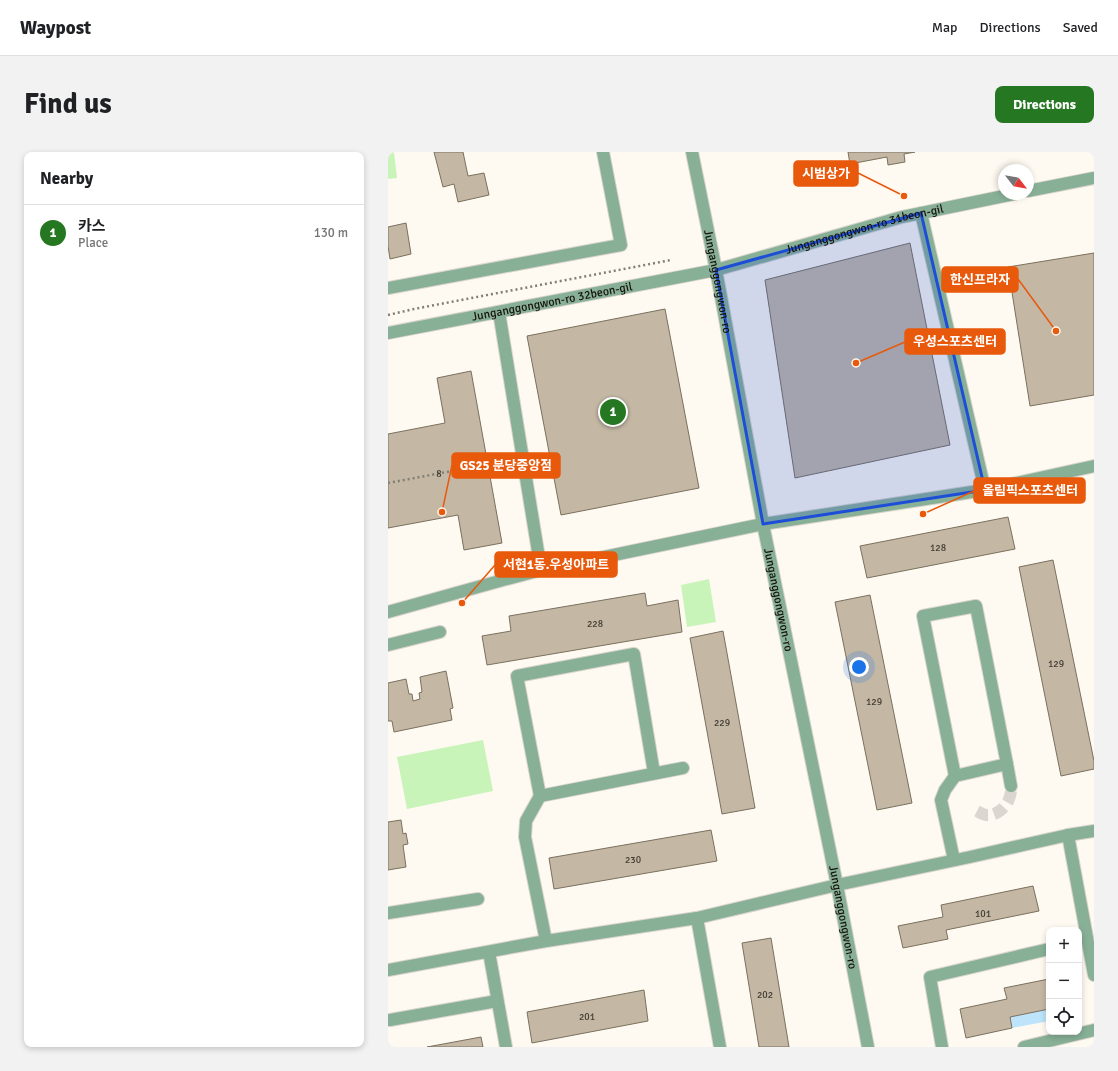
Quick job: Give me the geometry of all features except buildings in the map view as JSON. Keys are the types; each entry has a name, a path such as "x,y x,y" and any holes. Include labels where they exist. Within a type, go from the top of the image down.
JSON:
{"street":[{"path":"388,288 621,245 603,152"},
{"name":"Junganggongwon-ro","path":"692,152 716,270 763,524 837,885 868,1047"},
{"path":"1034,190 1094,178"},
{"name":"Junganggongwon-ro 31beon-gil","path":"716,270 902,217 998,197"},
{"path":"921,213 985,490"},
{"name":"Junganggongwon-ro 32beon-gil","path":"388,333 716,270"},
{"path":"499,312 541,570"},
{"path":"388,612 541,570 763,524 985,490 1094,466"},
{"path":"955,776 923,616 976,606 1011,786"},
{"path":"388,645 440,632"},
{"path":"546,941 525,837 526,822 540,796 517,676 634,654 654,773"},
{"path":"954,860 941,800 944,790 955,776 1007,764"},
{"path":"540,796 683,768"},
{"path":"388,970 546,941 697,918 837,885 1068,835 1094,831"},
{"path":"1068,835 1083,941 1092,958 1094,975"},
{"path":"388,913 478,899"},
{"path":"697,918 720,1047"},
{"path":"942,1047 930,977 1046,950"},
{"path":"488,952 506,1047"},
{"path":"390,1020 497,1001"},
{"path":"1024,1047 1094,1030"}],"path":[{"path":"388,315 671,260"},
{"path":"388,483 505,461"}],"highlighted area":[{"path":"921,213 985,490 763,524 716,270"}],"green space":[{"path":"388,152 394,152 397,178 388,179"},
{"path":"709,579 716,622 687,627 681,585"},
{"path":"483,740 493,791 407,809 397,757"}],"water":[{"path":"1046,1010 1046,1022 1012,1028 1010,1017"}],"tunnel":[{"path":"977,811 988,815 1000,811 1009,799 1011,794 1011,786"}],"place":[{"name":"시범상가","path":"904,196"},
{"name":"한신프라자","path":"1056,331"},
{"name":"우성스포츠센터","path":"856,363"},
{"name":"카스","path":"613,412"},
{"name":"GS25 분당중앙점","path":"442,512"},
{"name":"올림픽스포츠센터","path":"923,514"},
{"name":"서현1동.우성아파트","path":"462,603"}]}
